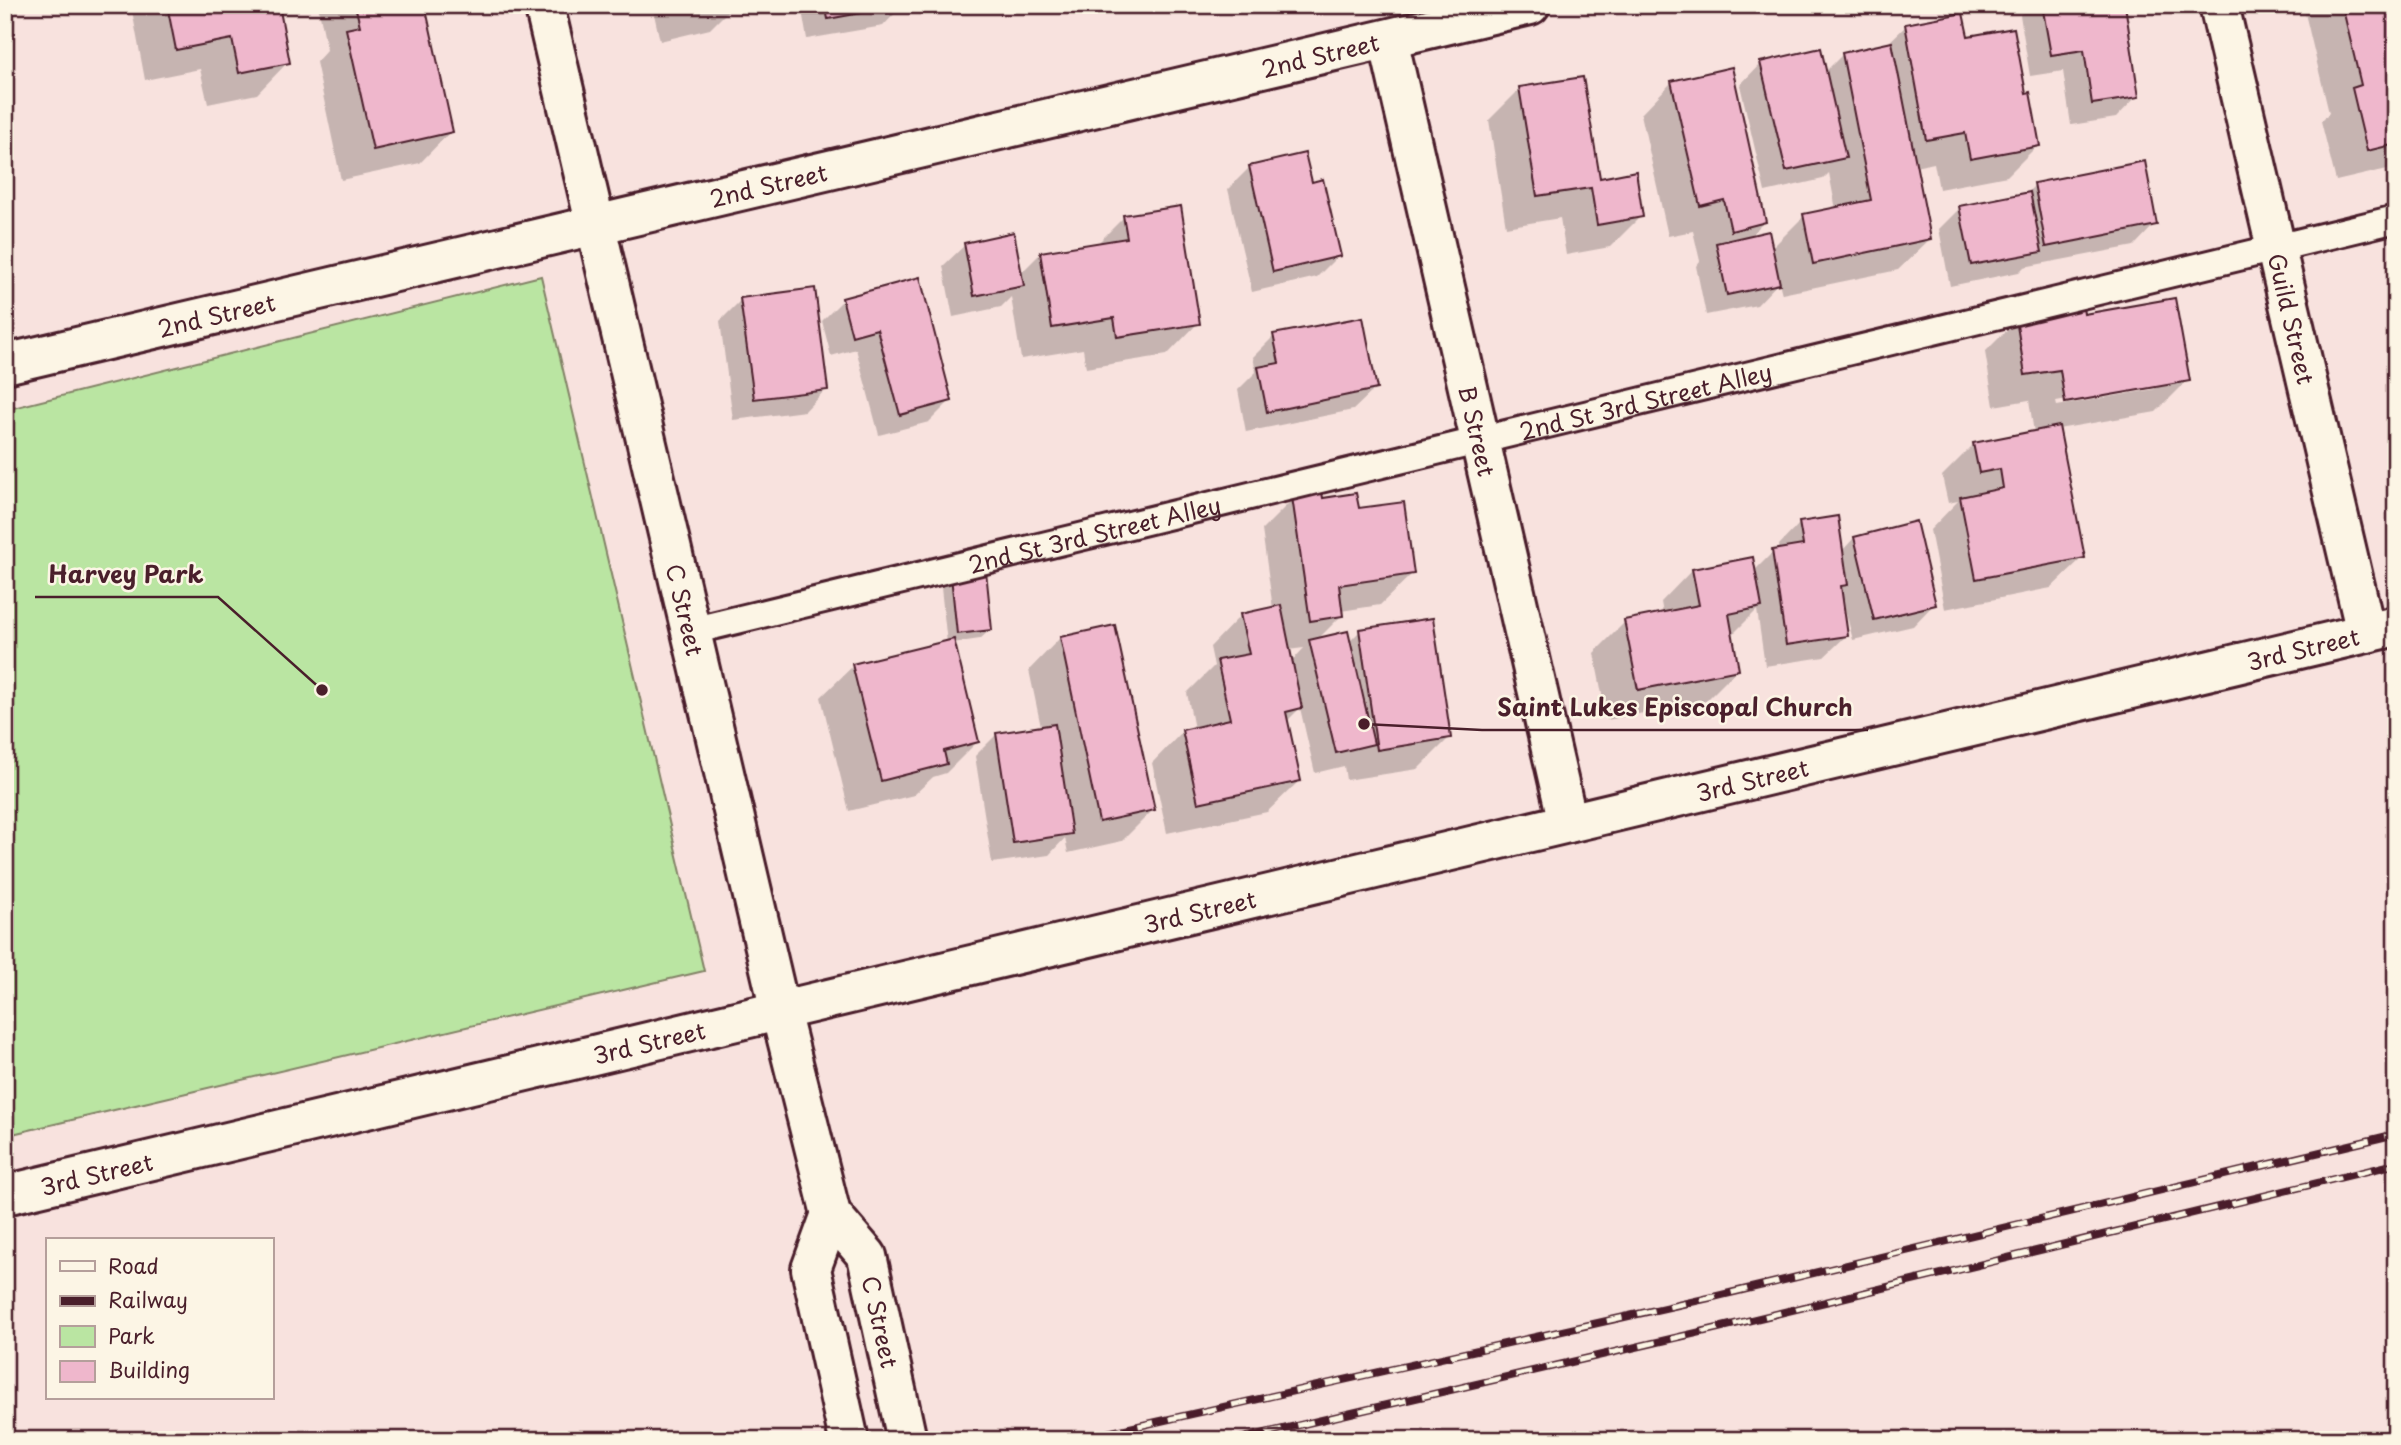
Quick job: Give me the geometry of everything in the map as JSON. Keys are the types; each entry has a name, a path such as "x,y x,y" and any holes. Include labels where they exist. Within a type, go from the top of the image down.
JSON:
{"street":[{"name":"C Street","path":"544,5 780,1010 831,1214 867,1256 907,1440"},
{"name":"2nd Street","path":"5,364 1530,5"},
{"name":"Guild Street","path":"2219,5 2276,248 2381,630"},
{"name":"B Street","path":"1388,39 1568,823"},
{"name":"3rd Street","path":"5,1195 2381,630"},
{"path":"831,1214 811,1269 849,1440"}],"lane":[{"name":"2nd St 3rd Street Alley","path":"691,631 2396,219"}],"green space":[{"path":"541,276 704,971 8,1135 5,1124 5,410"}],"building":[{"path":"167,5 279,5 290,63 239,73 232,39 176,50"},
{"path":"355,5 425,5 453,132 373,150 346,29 360,26"},
{"path":"825,5 904,5 828,19"},
{"path":"2042,5 2125,5 2139,97 2092,104 2084,50 2051,55"},
{"path":"2342,5 2396,5 2396,144 2367,151 2352,88 2361,85"},
{"path":"1963,13 1968,36 2014,28 2026,93 2030,92 2040,146 1970,159 1965,133 1926,140 1905,24"},
{"path":"1892,42 1931,239 1813,264 1803,214 1871,200 1842,53"},
{"path":"1821,48 1846,158 1786,171 1760,62"},
{"path":"1732,67 1766,222 1731,231 1724,200 1700,206 1671,81"},
{"path":"1583,77 1600,178 1636,171 1643,217 1597,225 1591,188 1537,196 1519,87"},
{"path":"1305,153 1312,182 1323,179 1341,256 1273,272 1249,166"},
{"path":"2145,161 2157,225 2046,247 2034,183"},
{"path":"2030,192 2042,252 1971,265 1959,206"},
{"path":"1181,206 1200,324 1117,337 1114,318 1052,328 1040,252 1127,238 1123,215"},
{"path":"1769,231 1780,284 1727,295 1716,243"},
{"path":"1014,232 1024,286 974,296 964,243"},
{"path":"920,277 952,401 900,415 877,329 852,336 842,298"},
{"path":"815,288 828,390 754,399 740,298"},
{"path":"2175,298 2190,381 2065,403 2060,370 2025,375 2016,319 2083,308 2084,314"},
{"path":"1363,317 1377,389 1267,412 1258,367 1279,363 1273,334"},
{"path":"2059,426 2085,558 1976,579 1960,497 2003,488 2000,469 1979,473 1973,443"},
{"path":"1322,493 1323,498 1356,493 1359,508 1404,502 1414,574 1339,585 1343,616 1310,621 1292,497"},
{"path":"1838,516 1848,585 1841,586 1848,636 1786,645 1772,550 1803,545 1799,522"},
{"path":"1916,521 1936,605 1874,620 1854,537"},
{"path":"1753,557 1762,607 1729,614 1739,670 1638,690 1624,620 1699,605 1692,569"},
{"path":"986,571 992,630 957,634 951,576"},
{"path":"1281,605 1302,708 1286,712 1301,781 1198,803 1182,730 1230,719 1217,660 1249,654 1240,614"},
{"path":"1433,618 1451,738 1377,750 1359,629"},
{"path":"1115,625 1155,810 1099,822 1060,637"},
{"path":"1348,631 1374,744 1336,753 1309,640"},
{"path":"954,639 979,742 944,751 947,764 881,781 852,664"},
{"path":"1055,724 1072,834 1013,843 996,733"}],"railway":[{"path":"1076,1440 1709,1298 2396,1134"},
{"path":"1235,1440 1718,1328 2396,1164"}],"place":[{"name":"Harvey Park","path":"322,690"},
{"name":"Saint Lukes Episcopal Church","path":"1364,724"}]}
